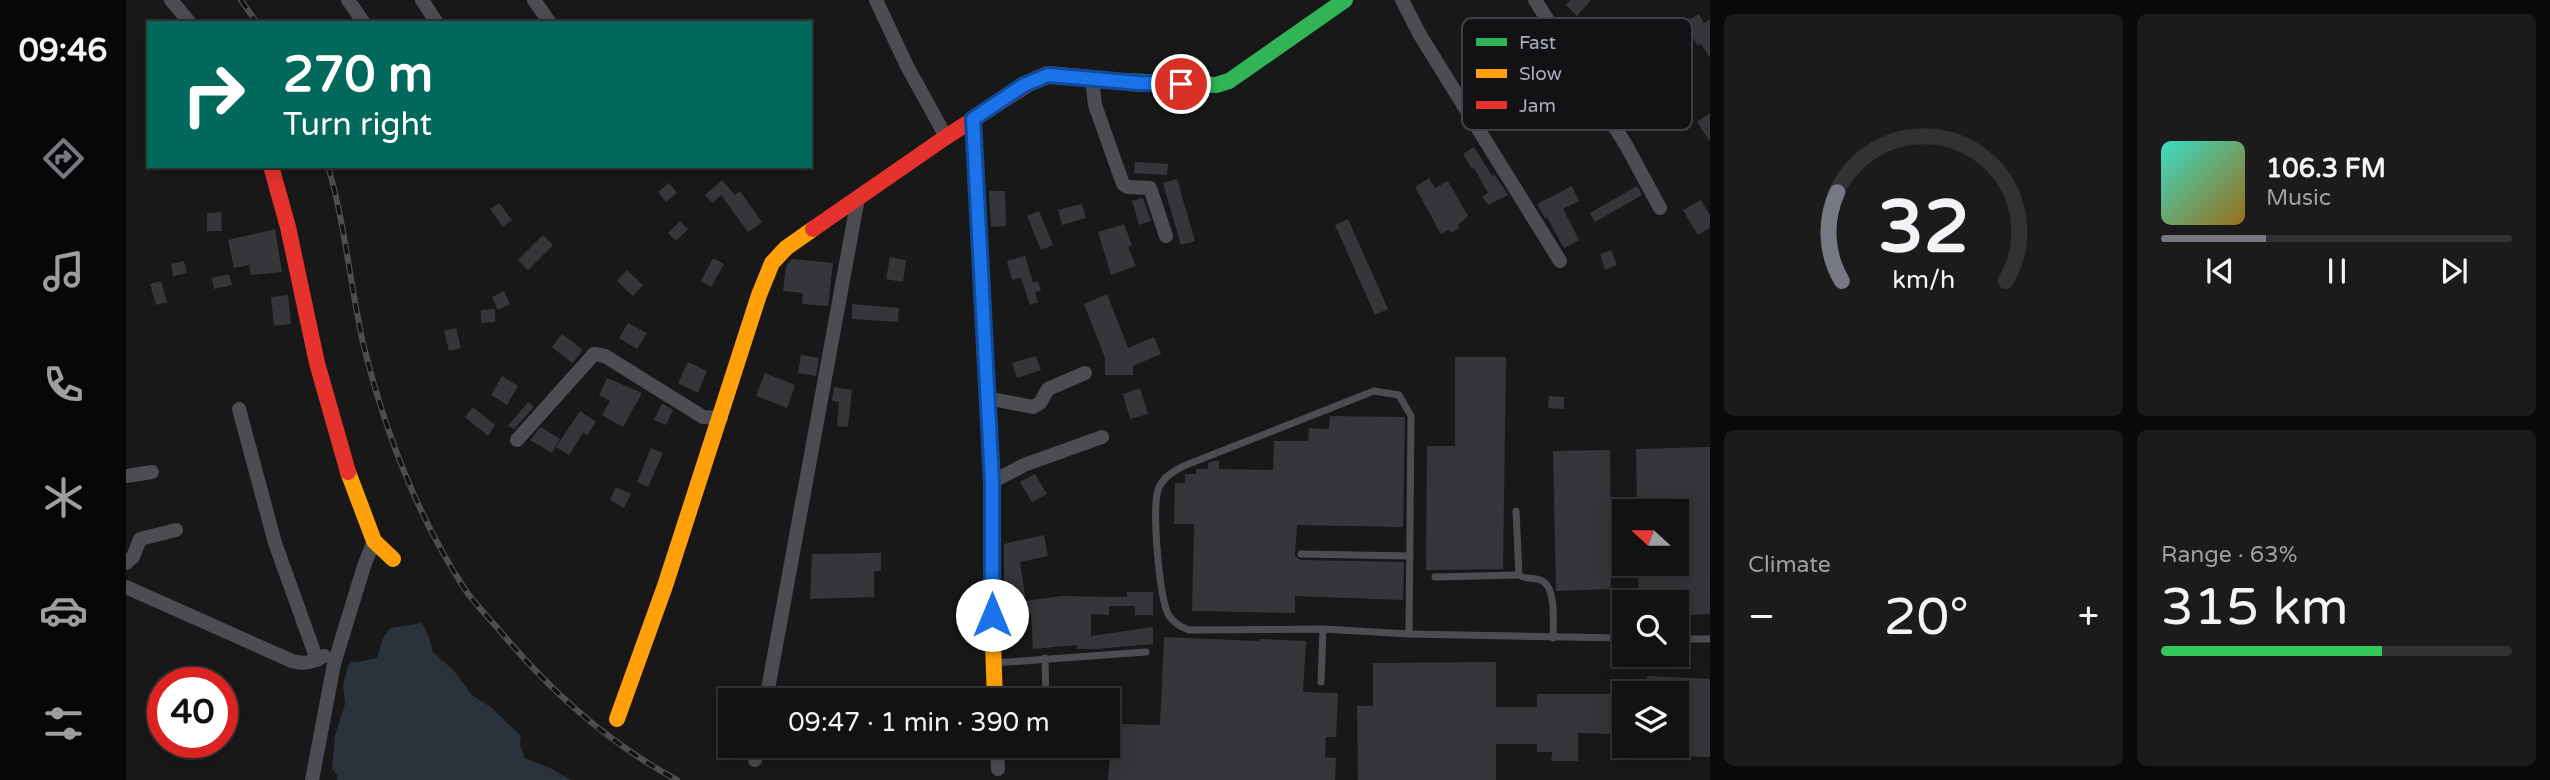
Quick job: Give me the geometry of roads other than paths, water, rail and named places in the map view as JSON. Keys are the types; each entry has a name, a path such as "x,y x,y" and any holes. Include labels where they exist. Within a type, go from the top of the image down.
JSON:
{"street":[{"path":"171,0 188,21"},
{"path":"348,0 363,21"},
{"path":"422,0 435,21"},
{"path":"534,0 549,21"},
{"path":"876,0 907,66 946,137"},
{"path":"617,719 665,586 759,295 772,263 786,247 1036,79 1048,75 1139,83 1216,85 1229,81 1345,0"},
{"path":"1402,0 1426,46 1462,104"},
{"path":"1535,0 1546,18"},
{"path":"1091,78 1095,105 1123,184 1128,187 1150,188 1166,236"},
{"path":"973,119 992,482 995,688"},
{"path":"1478,130 1560,261"},
{"path":"1617,130 1660,208"},
{"path":"272,168 288,226 328,409 341,455 374,541 393,559"},
{"path":"768,688 858,198"},
{"path":"517,440 594,354 605,356 703,417 721,418"},
{"path":"987,398 1033,407 1040,403 1048,388 1085,373"},
{"path":"239,409 275,543 317,660"},
{"path":"992,482 1024,465 1102,437"},
{"path":"126,476 152,472"},
{"path":"126,563 133,557 140,539 176,530"},
{"path":"312,780 329,687 364,566 374,541"},
{"path":"126,587 292,661 303,664 317,660 341,646"},
{"path":"998,758 998,769"}],"lane":[{"path":"1409,634 1411,415 1399,395 1374,391 1173,471 1158,489 1155,532 1167,612 1178,626 1189,629 1323,629 1409,634 1612,638"},
{"path":"1516,511 1519,575"},
{"path":"1301,554 1410,556"},
{"path":"1435,577 1519,575 1546,583 1553,605 1553,638"},
{"path":"1321,681 1323,629"},
{"path":"1689,639 1710,639"},
{"path":"994,663 1146,652"},
{"path":"1045,659 1046,688"}],"railway":[{"path":"241,0 256,21"},
{"path":"328,168 371,375 404,471 448,562 474,601 560,695 627,750 677,780"}]}
